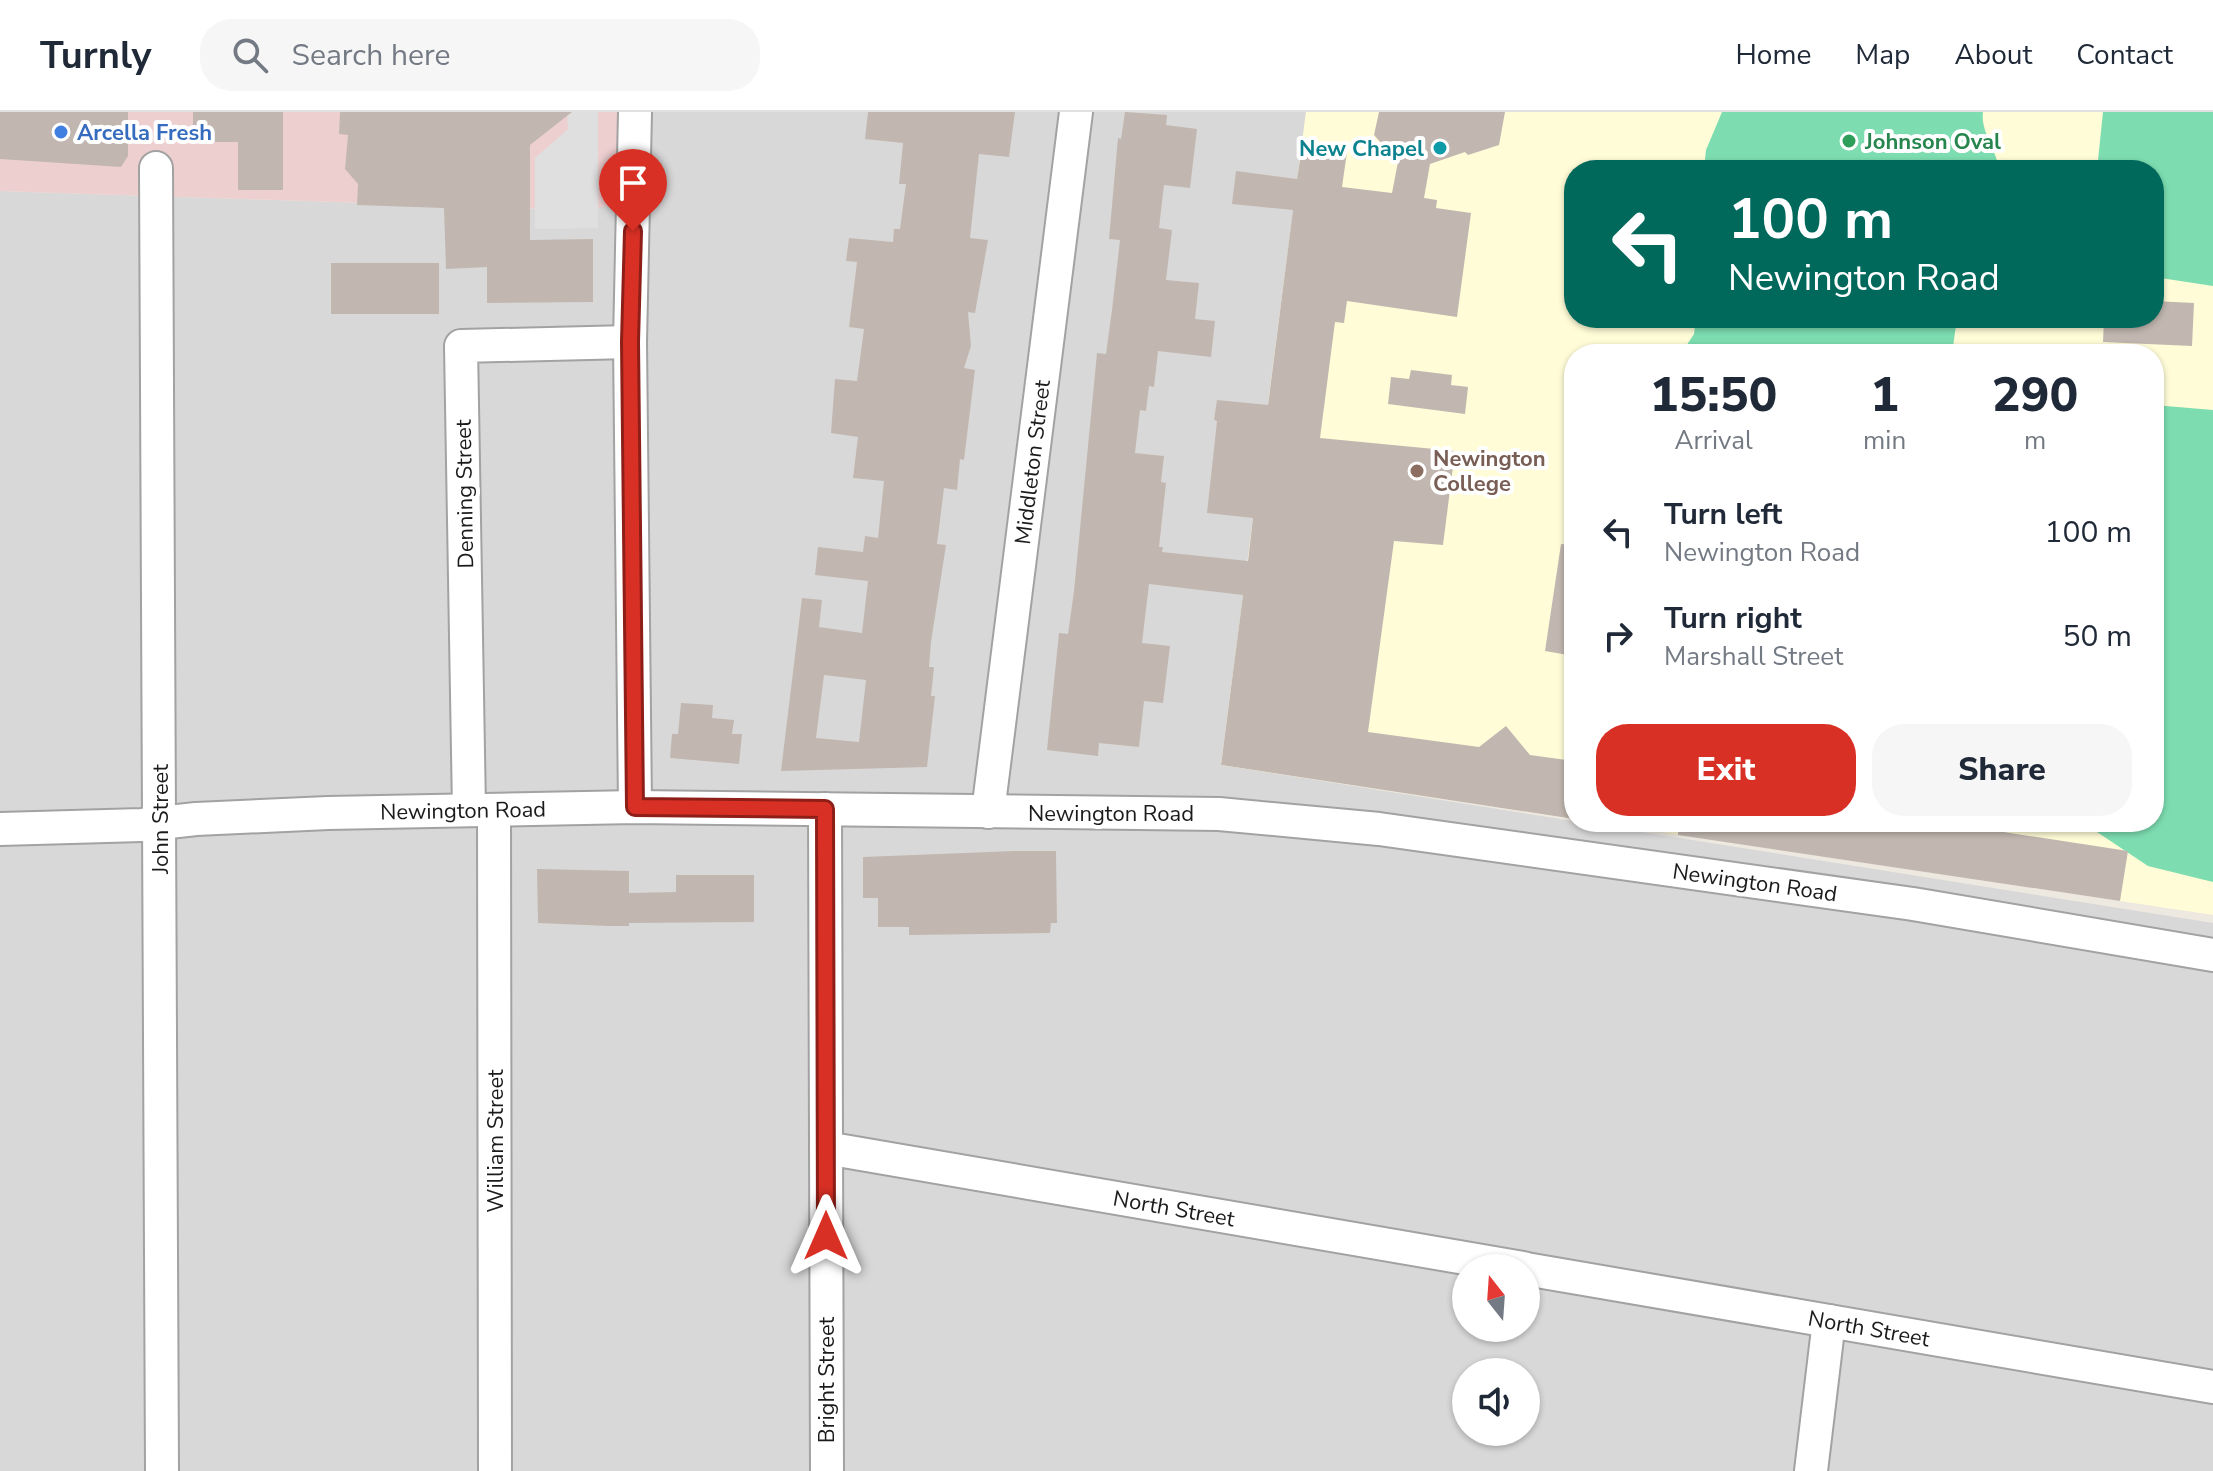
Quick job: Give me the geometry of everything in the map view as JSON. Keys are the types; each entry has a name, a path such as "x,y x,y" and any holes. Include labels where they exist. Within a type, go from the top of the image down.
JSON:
{"street":[{"path":"635,112 630,342 635,807"},
{"name":"Middleton Street","path":"988,812 1076,112"},
{"name":"John Street","path":"156,168 162,1471"},
{"name":"Denning Street","path":"482,810 461,346 630,342"},
{"name":"Newington Road","path":"0,829 328,813 635,807 1219,814 1379,829 1913,904 2213,955"},
{"name":"Bright Street","path":"825,809 827,1471"},
{"name":"William Street","path":"482,810 495,1471"},
{"name":"North Street","path":"826,1148 1452,1256"},
{"name":"North Street","path":"1540,1271 2213,1387"},
{"path":"1811,1471 1829,1321"}],"shaded area":[{"path":"0,112 640,112 641,202 578,210 0,191"},
{"path":"567,112 598,112 598,228 535,229 535,158 568,129"},
{"path":"640,112 1306,112 1221,765 1564,820 1564,832 1642,832 2213,923 2213,1471 0,1471 0,191 578,210"},
{"name":"Newington College","path":"1306,112 2213,112 2213,915 1661,832 2164,832 2164,344 1564,344 1564,817 1221,765"}],"green space":[{"name":"Johnson Oval","path":"1722,112 1983,112 1984,126 1996,160 1705,160"},
{"path":"2103,112 2213,112 2213,286 2164,279 2164,160 2098,160"},
{"path":"1695,328 1956,328 1953,344 1688,344"},
{"path":"2164,406 2213,410 2213,882 2148,866 2097,832 2164,832"}],"building":[{"path":"0,112 128,112 128,156 121,167 0,159"},
{"path":"193,112 283,112 283,190 238,190 238,142 193,142"},
{"path":"340,112 572,112 530,145 530,240 593,239 593,302 487,303 487,267 446,269 444,208 357,205 358,184 345,169 348,135 339,134"},
{"path":"868,112 1015,112 1009,157 979,154 970,238 988,240 975,313 968,312 971,346 964,368 975,370 964,460 960,459 957,490 944,488 937,544 946,545 931,642 929,667 934,667 931,696 935,696 927,767 781,771 802,598 822,600 819,627 862,633 868,581 815,575 818,547 863,552 865,536 878,538 884,481 853,478 858,437 831,433 835,379 857,381 864,329 849,327 857,262 846,261 849,238 893,242 894,229 900,229 906,184 899,184 903,143 865,139","holes":["824,675 866,680 859,742 816,738"]},
{"path":"1125,112 1167,115 1166,125 1197,129 1190,188 1164,185 1159,228 1172,230 1166,280 1199,283 1195,319 1215,321 1211,357 1158,351 1154,387 1149,386 1146,411 1140,410 1135,453 1164,456 1161,482 1166,483 1159,547 1163,547 1162,552 1248,561 1253,518 1207,513 1217,421 1214,420 1217,400 1268,405 1293,210 1232,204 1236,171 1297,179 1302,147 1347,152 1342,187 1392,193 1398,162 1374,135 1379,112 1505,112 1499,145 1430,164 1424,198 1437,200 1436,208 1471,213 1457,317 1347,301 1344,323 1335,322 1320,438 1455,451 1443,545 1394,541 1368,732 1479,747 1506,726 1530,755 1564,760 1564,817 1221,765 1243,595 1149,584 1142,643 1170,646 1163,703 1144,701 1139,747 1099,743 1098,756 1047,750 1059,633 1068,634 1074,591 1097,353 1106,354 1112,310 1120,240 1109,239 1118,138 1121,139"},
{"path":"331,263 439,263 439,314 331,314"},
{"path":"2164,302 2194,303 2192,346 2103,342 2104,328 2164,328"},
{"path":"1411,370 1452,375 1451,385 1468,387 1465,414 1388,404 1391,377 1409,379"},
{"path":"1561,544 1564,544 1564,654 1545,651"},
{"path":"681,703 713,705 712,718 734,720 732,734 742,734 739,764 670,758 672,734 678,734"},
{"path":"1678,832 2004,832 2128,851 2120,901 1678,835"},
{"path":"1056,851 1057,923 1051,923 1050,933 909,935 909,927 878,927 878,898 863,898 863,857"},
{"path":"537,869 629,871 629,893 676,892 676,875 754,875 754,922 629,923 629,926 538,923"}],"place":[{"name":"Arcella Fresh","path":"61,132"},
{"name":"Johnson Oval","path":"1849,141"},
{"name":"New Chapel","path":"1440,148"},
{"name":"Newington College","path":"1417,471"}],"route":[{"path":"633,231 630,342 635,807 825,809 826,1236"}]}
